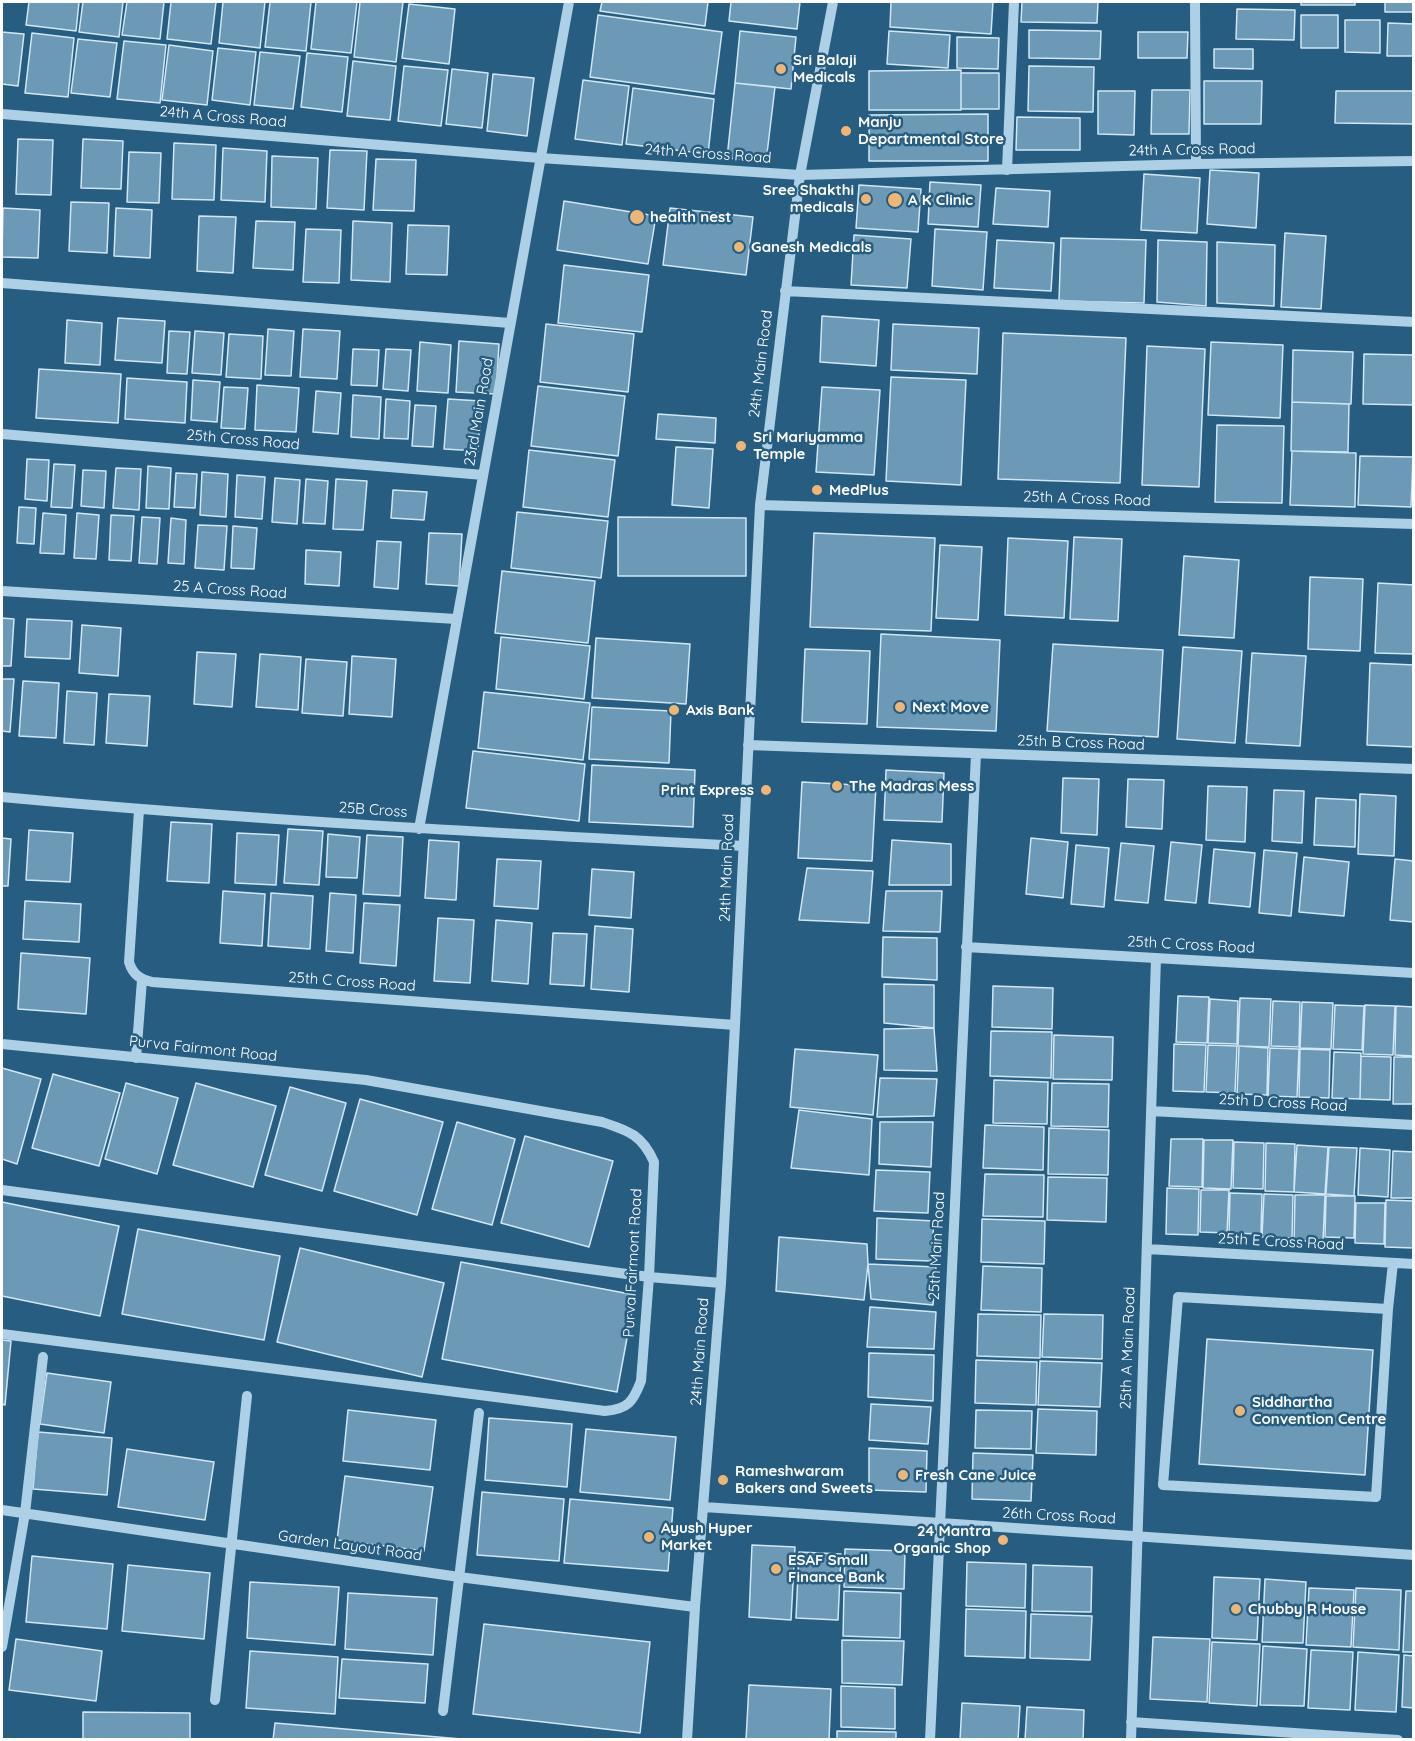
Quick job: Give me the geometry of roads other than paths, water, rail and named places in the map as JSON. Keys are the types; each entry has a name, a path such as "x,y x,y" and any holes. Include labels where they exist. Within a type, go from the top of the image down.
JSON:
{"street":[{"name":"23rd Main Road","path":"419,829 569,2"},
{"name":"24th Main Road","path":"687,1740 695,1607 721,1283 760,505 800,175 833,2"},
{"path":"1007,170 1014,2"},
{"path":"1195,3 1196,164"},
{"name":"24th A Cross Road","path":"2,114 540,158 800,175 1196,164 1413,161"},
{"path":"2,283 510,323"},
{"path":"785,291 1413,322"},
{"name":"25th Cross Road","path":"2,434 483,475"},
{"name":"25th A Cross Road","path":"760,505 1413,524"},
{"name":"25 A Cross Road","path":"2,591 456,619"},
{"name":"25th B Cross Road","path":"747,745 1413,769"},
{"name":"25th Main Road","path":"930,1740 976,754"},
{"name":"25B Cross","path":"2,797 139,810 419,829 743,846"},
{"path":"136,1058 142,980 132,972 129,962 139,810"},
{"name":"25th C Cross Road","path":"966,947 1413,973"},
{"name":"25th A Main Road","path":"1131,1740 1156,958"},
{"name":"25th C Cross Road","path":"142,980 735,1025"},
{"name":"Purva Fairmont Road","path":"2,1044 366,1080 602,1122 623,1129 640,1139 648,1148 654,1162 649,1277 641,1381 629,1404 620,1410 605,1411 2,1334"},
{"name":"25th D Cross Road","path":"1151,1111 1413,1125"},
{"path":"2,1190 649,1277 721,1283"},
{"name":"25th E Cross Road","path":"1147,1249 1413,1264"},
{"path":"1388,1309 1178,1297 1163,1485 1376,1497 1393,1263"},
{"path":"2,1647 25,1513 43,1357"},
{"path":"215,1700 247,1396"},
{"path":"443,1711 479,1413"},
{"name":"26th Cross Road","path":"704,1507 1413,1555"},
{"name":"Garden Layout Road","path":"2,1510 459,1577 695,1607"},
{"path":"1131,1722 1398,1740"}],"place":[{"name":"Sri Balaji Medicals","path":"781,69"},
{"name":"Manju Departmental Store","path":"846,131"},
{"name":"Sree Shakthi medicals","path":"866,199"},
{"name":"A K Clinic","path":"895,200"},
{"name":"health nest","path":"637,217"},
{"name":"Ganesh Medicals","path":"739,247"},
{"name":"Sri Mariyamma Temple","path":"741,446"},
{"name":"MedPlus","path":"817,490"},
{"name":"Next Move","path":"900,707"},
{"name":"Axis Bank","path":"674,710"},
{"name":"The Madras Mess","path":"837,786"},
{"name":"Print Express","path":"766,790"},
{"name":"Siddhartha Convention Centre","path":"1240,1411"},
{"name":"Fresh Cane Juice","path":"903,1475"},
{"name":"Rameshwaram Bakers and Sweets","path":"723,1480"},
{"name":"Ayush Hyper Market","path":"649,1537"},
{"name":"24 Mantra Organic Shop","path":"1003,1540"},
{"name":"ESAF Small Finance Bank","path":"776,1569"},
{"name":"Chubby R House","path":"1236,1609"}]}
